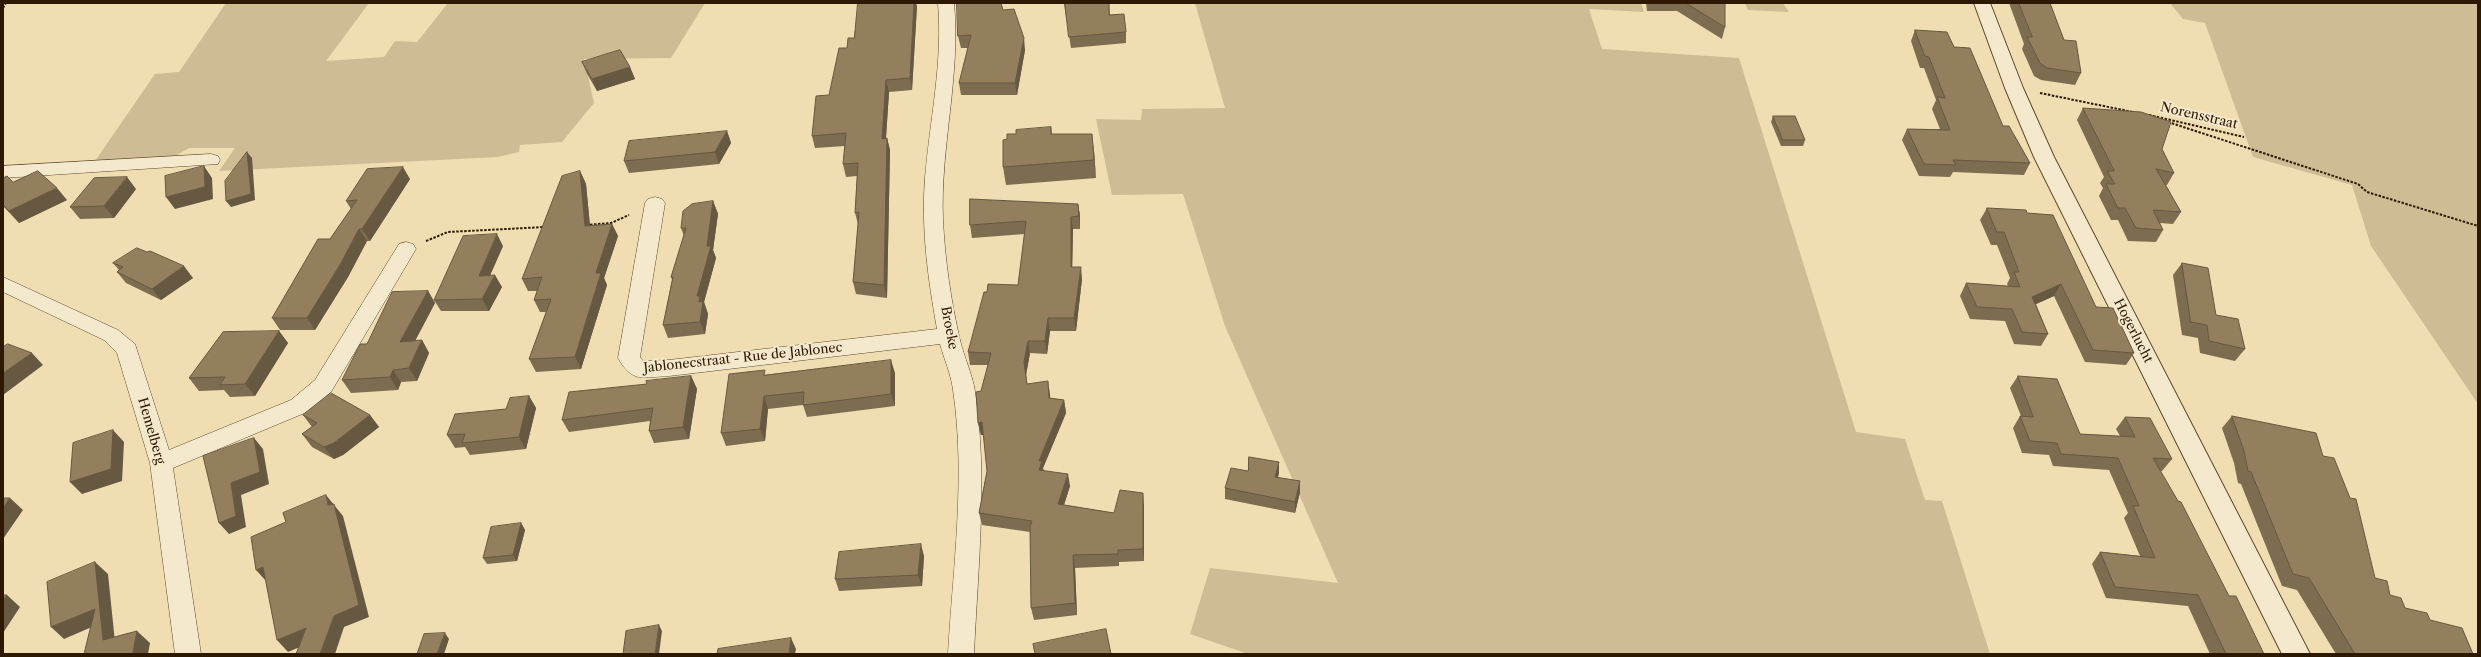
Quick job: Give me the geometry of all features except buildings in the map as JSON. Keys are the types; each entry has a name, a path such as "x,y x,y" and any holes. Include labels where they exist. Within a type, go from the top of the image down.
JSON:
{"street":[{"name":"Broeke","path":"946,3 950,28 946,94 940,126 933,202 935,242 948,335 964,389 969,452 961,654"},
{"name":"Hogerlucht","path":"1982,3 2014,88 2068,206 2296,654"},
{"path":"3,172 212,160"},
{"name":"Jablonecstraat - Rue de Jablonec","path":"655,203 629,358 637,369 669,368 948,335"},
{"path":"161,463 299,406 323,386 406,249"},
{"name":"Hemelberg","path":"3,284 111,335 127,349 161,463 188,654"}],"path":[{"path":"3,8 6,3"},
{"path":"2014,88 2136,112"},
{"path":"2144,114 2151,115 2358,184 2367,192 2478,226"},
{"name":"Norensstraat","path":"2151,115 2244,137"},
{"path":"580,225 611,223"},
{"path":"448,232 549,227"}],"shaded area":[{"path":"226,3 369,3 326,61 384,57 395,41 417,42 448,3 705,3 671,58 584,59 594,103 562,142 520,145 519,152 498,157 219,171 235,148 189,148 170,159 95,161 155,74 179,72"},
{"path":"1195,3 1641,3 1644,12 1589,9 1602,49 1739,58 1856,432 1905,439 1925,500 1942,501 1990,654 1248,654 1190,634 1210,568 1338,583 1225,326 1183,194 1112,195 1096,119 1141,120 1142,109 1225,108"},
{"path":"1745,3 1783,3 1789,12 1748,10"},
{"path":"2170,3 2478,3 2478,404 2371,246 2352,185 2253,157 2205,23 2183,19"}]}
